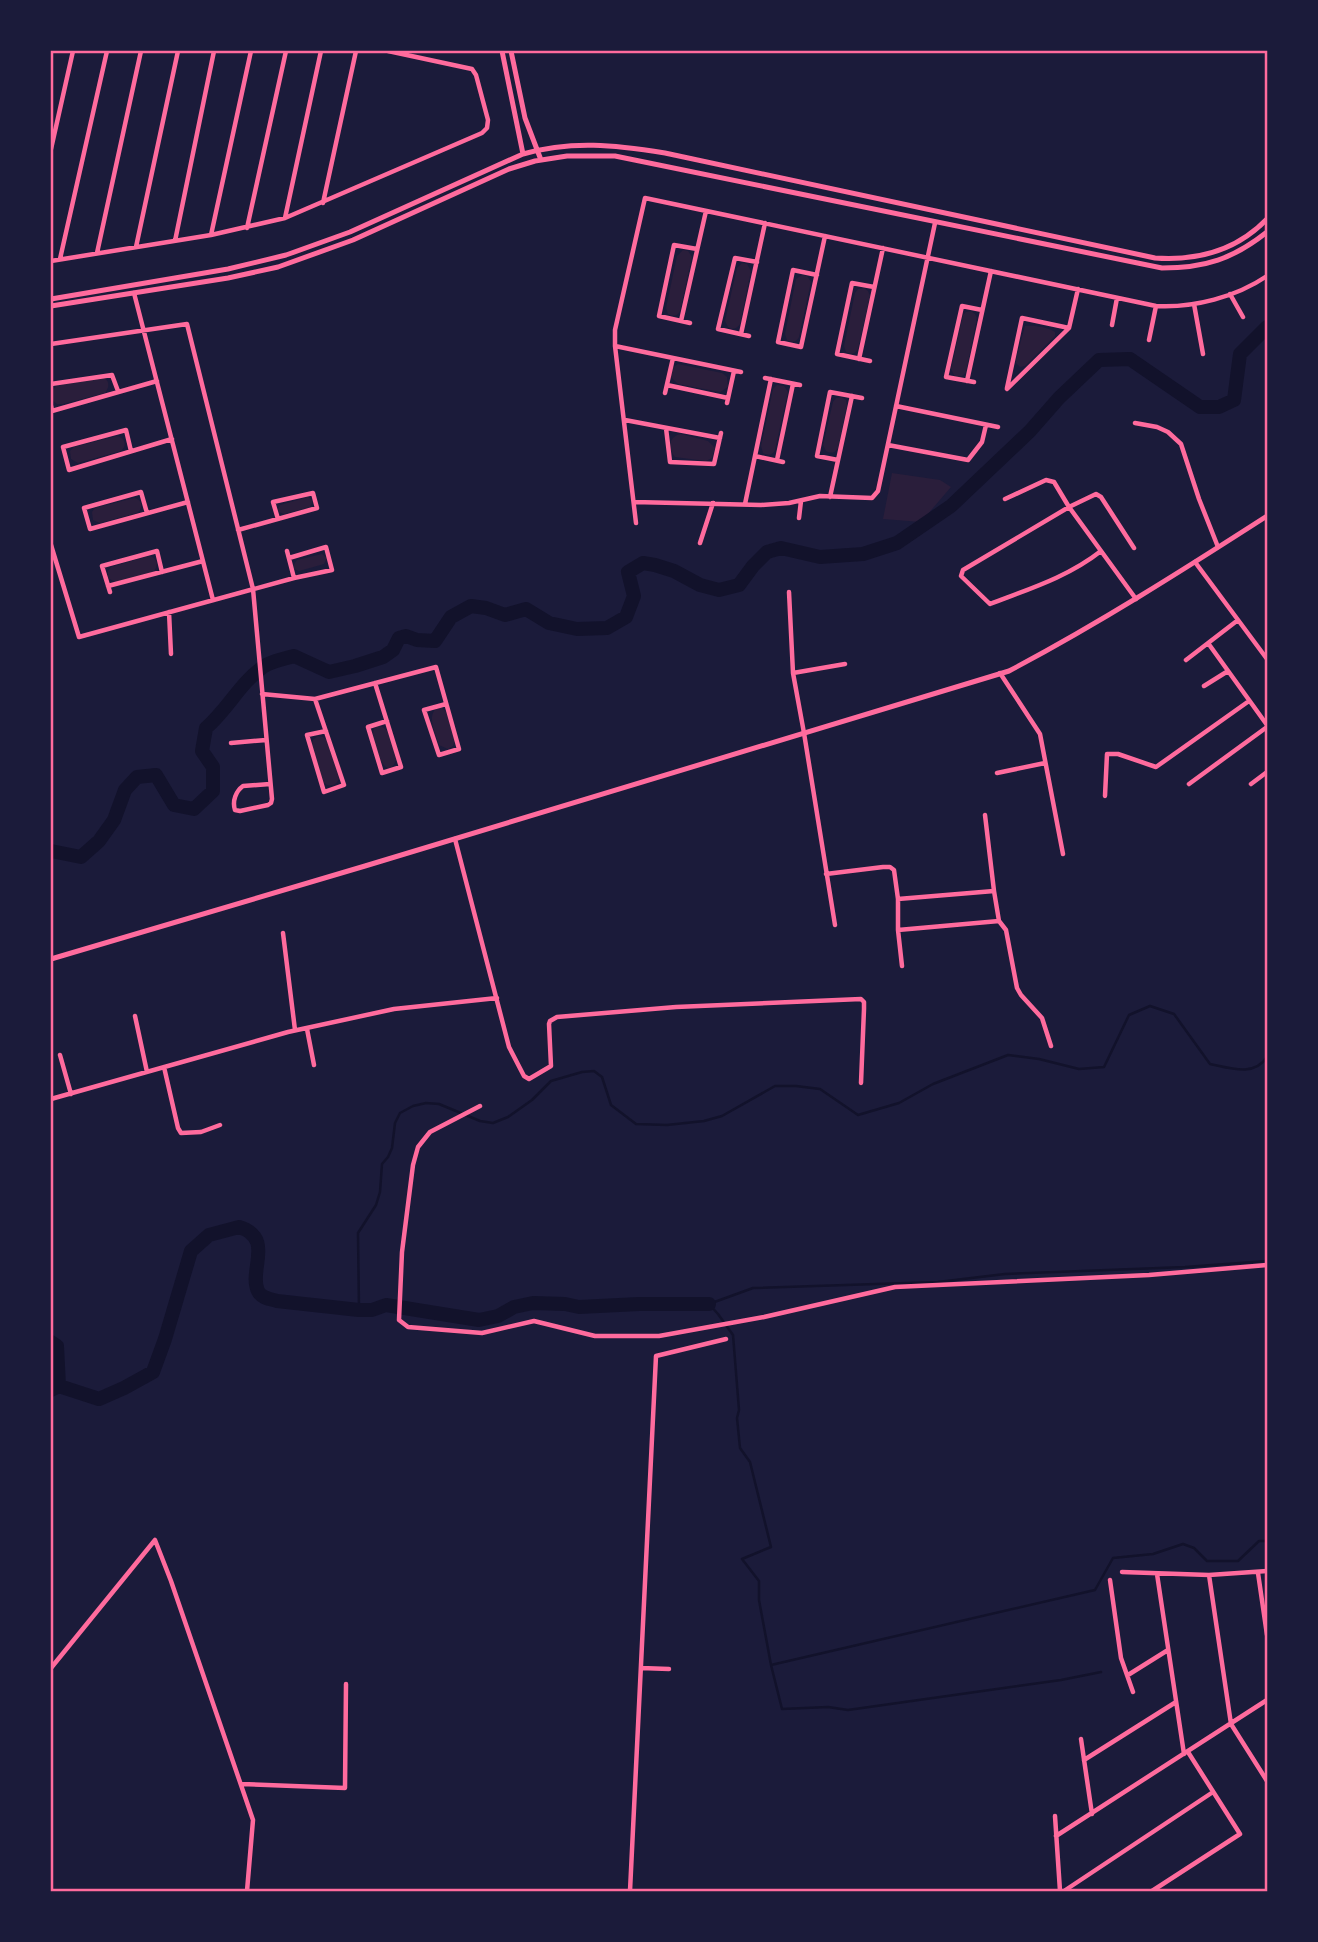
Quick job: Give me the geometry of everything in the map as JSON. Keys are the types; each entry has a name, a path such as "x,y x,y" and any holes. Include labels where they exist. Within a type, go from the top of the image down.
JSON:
{"street":[{"path":"51,149 73,51"},
{"path":"60,259 107,51"},
{"path":"97,253 141,51"},
{"path":"136,247 178,51"},
{"path":"175,241 214,51"},
{"path":"211,235 251,51"},
{"path":"247,228 286,51"},
{"path":"285,218 321,51"},
{"path":"323,202 356,51"},
{"path":"51,261 211,235 285,218 482,133 487,128 488,120 472,69 388,51"},
{"path":"502,51 525,163"},
{"path":"511,51 525,118 541,160"},
{"path":"51,299 228,269 286,255 349,232 523,154 583,145 612,145 665,153 1155,258 1193,258 1221,250 1244,238 1267,219"},
{"path":"51,306 228,278 302,260 353,240 509,169 525,163 567,156 615,156 660,164 1162,268 1191,267 1219,260 1242,251 1267,232"},
{"path":"636,523 615,330 645,198 1156,306 1194,304 1230,294 1267,275"},
{"path":"681,321 706,211"},
{"path":"741,334 765,223"},
{"path":"634,502 775,504 820,496 872,498 878,491 936,223"},
{"path":"817,275 793,270 778,342 801,346 817,275 825,236"},
{"path":"690,323 659,316 674,244 697,250"},
{"path":"859,359 883,248"},
{"path":"749,335 718,329 735,258 757,262"},
{"path":"967,381 991,271"},
{"path":"870,361 837,354 852,282 874,287"},
{"path":"1069,328 1022,318 1007,389 1069,328 1078,289"},
{"path":"134,293 213,600"},
{"path":"1230,294 1243,317"},
{"path":"1112,325 1117,298"},
{"path":"1194,304 1203,354"},
{"path":"974,382 946,377 962,306 982,310"},
{"path":"1149,340 1156,306"},
{"path":"51,344 187,324 253,589 261,675 262,694 270,784 271,803 235,810 233,807 236,793 243,786 270,784"},
{"path":"615,346 741,372"},
{"path":"665,393 673,358"},
{"path":"667,385 727,400 734,371"},
{"path":"51,384 112,375 118,391"},
{"path":"745,504 768,378 800,385"},
{"path":"51,406 52,411 157,381"},
{"path":"755,456 780,461 793,384"},
{"path":"838,460 817,456 830,391 862,398"},
{"path":"830,497 852,396"},
{"path":"896,405 998,427"},
{"path":"625,420 720,435 714,464 670,462 666,428"},
{"path":"1135,423 1168,432 1181,444 1199,499 1219,547"},
{"path":"888,445 968,460 982,442 986,425"},
{"path":"131,451 125,430 63,447 69,470 172,439"},
{"path":"1005,499 1050,480 1054,482 1136,599"},
{"path":"147,513 141,492 84,508 90,529 188,502"},
{"path":"238,530 278,519 317,508 313,493 273,502 278,519"},
{"path":"1101,551 1083,565 1056,579 990,604 962,578 961,573 1069,507 1096,494 1101,497 1134,548"},
{"path":"799,518 801,501"},
{"path":"701,543 713,503"},
{"path":"51,959 1009,671 1136,599 1267,516"},
{"path":"51,545 79,637 332,570 327,547 289,558"},
{"path":"162,572 157,551 102,566 109,589 203,561"},
{"path":"287,551 294,578"},
{"path":"1195,562 1267,659"},
{"path":"789,592 793,673 835,925"},
{"path":"169,612 171,654"},
{"path":"1186,660 1238,620"},
{"path":"1189,784 1267,726 1208,643"},
{"path":"793,673 845,664"},
{"path":"262,694 315,699 436,667 459,749 439,755 424,710 446,704"},
{"path":"1204,687 1228,671"},
{"path":"1000,673 1040,734 1063,853"},
{"path":"375,682 387,721 401,767 382,773 368,727 387,721"},
{"path":"315,699 326,730 344,785 324,792 307,735 326,730"},
{"path":"1105,796 1107,754 1118,754 1156,767 1249,701"},
{"path":"231,743 266,740"},
{"path":"997,773 1045,763"},
{"path":"1251,784 1267,772"},
{"path":"985,815 999,921 1006,930 1017,988 1042,1018 1051,1046"},
{"path":"455,839 509,1047 524,1076 529,1079 551,1066 549,1024 557,1017 676,1007 861,999 864,1009 861,1083"},
{"path":"826,874 890,867 894,870 902,967"},
{"path":"898,899 994,891"},
{"path":"898,930 999,921"},
{"path":"283,933 295,1030"},
{"path":"51,1099 295,1030 394,1009 497,998"},
{"path":"135,1016 147,1072"},
{"path":"307,1028 314,1065"},
{"path":"60,1055 71,1094"},
{"path":"164,1067 177,1128 181,1133 201,1132 220,1125"},
{"path":"480,1106 429,1132 418,1147 413,1166 399,1286 399,1320 408,1327 482,1333 534,1321 595,1336 659,1336 895,1287 1149,1275 1267,1265"},
{"path":"630,1891 656,1356 726,1339"},
{"path":"51,1668 155,1540 253,1820 247,1891"},
{"path":"1122,1572 1209,1576 1267,1571"},
{"path":"1258,1573 1267,1635"},
{"path":"1152,1891 1240,1834 1186,1753 1157,1574"},
{"path":"1209,1576 1231,1724 1267,1781"},
{"path":"1110,1580 1121,1658 1133,1692"},
{"path":"1128,1675 1168,1650"},
{"path":"641,1668 669,1669"},
{"path":"241,1784 345,1788 346,1684"},
{"path":"1056,1836 1267,1700"},
{"path":"1084,1760 1176,1702"},
{"path":"1081,1739 1092,1814"},
{"path":"1055,1816 1062,1891 1213,1793"}],"shaded area":[{"path":"683,250 688,251 692,257 680,311 672,316 666,308 677,256"},
{"path":"742,263 747,264 751,271 740,324 731,328 725,321 737,268"},
{"path":"802,275 807,276 811,282 799,337 791,342 785,334 796,279"},
{"path":"864,288 870,296 858,349 850,354 844,346 855,293"},
{"path":"971,311 977,318 966,372 957,376 951,369 963,315"},
{"path":"1025,326 1048,329 1055,332 1055,336 1025,366 1020,367 1016,359"},
{"path":"678,364 722,373 727,377 728,387 720,392 678,384 671,377 672,368"},
{"path":"101,377 108,384 105,393 63,404 52,400 52,391 56,386"},
{"path":"777,385 784,386 788,392 775,450 772,454 767,454 763,453 761,446 773,389"},
{"path":"841,397 846,400 847,405 838,448 830,452 826,451 823,445 833,402"},
{"path":"681,434 708,441 715,448 712,458 706,461 675,457 670,443 674,437"},
{"path":"117,436 125,442 121,451 78,463 71,459 70,451 74,447"},
{"path":"892,473 940,480 951,487 921,522 883,519"},
{"path":"308,497 313,501 310,507 284,514 279,512 280,505"},
{"path":"134,498 141,504 137,513 100,523 93,520 92,512 95,508"},
{"path":"322,554 327,558 324,564 299,571 294,569 297,560"},
{"path":"149,556 157,562 153,572 115,582 108,578 111,567"},
{"path":"437,708 446,712 455,741 448,749 439,745 433,725 432,716"},
{"path":"378,726 386,730 391,739 396,760 392,767 388,768 379,758 373,733"},
{"path":"318,736 327,740 339,778 333,785 323,782 312,745"}],"waterway":[{"path":"51,851 81,857 99,841 114,820 125,790 137,777 156,775 174,805 194,809 213,791 213,767 202,751 206,728 248,680 270,663 294,656 329,672 355,666 383,657 393,650 399,638 406,636 435,641 451,617 471,606 505,615 526,609 549,623 577,629 607,628 626,617 634,596 628,572 643,563 674,571 700,585 719,590 739,585 767,552 781,548 820,557 863,554 897,543 951,506 1099,360 1130,359 1200,407 1219,407 1234,400 1240,354 1267,327"},
{"path":"359,1310 358,1233 376,1205 382,1164 392,1148 395,1123 400,1113 413,1106 439,1104 480,1121 493,1123 508,1117 532,1100 551,1081 594,1071 602,1077 611,1105 636,1124 667,1125 704,1121 722,1116 775,1086 820,1089 858,1115 899,1103 933,1084 1008,1055 1079,1069 1104,1067 1129,1015 1150,1006 1174,1014 1210,1064 1241,1070 1255,1067 1267,1057"},
{"path":"51,1390 59,1386 99,1399 153,1372 191,1251 209,1235 239,1227 250,1232 256,1239 256,1283 259,1293 277,1301 359,1310 372,1310 386,1305 479,1320 533,1303 579,1307 709,1304"},
{"path":"1101,1672 848,1710 828,1707 782,1709 759,1600 759,1581 742,1559 771,1547 750,1462 740,1448 733,1335 709,1304 753,1288 938,1282 1005,1274 1267,1261"},
{"path":"51,1342 57,1346 59,1386"},
{"path":"771,1665 1095,1590 1113,1558 1153,1554 1183,1544 1194,1548 1207,1561 1238,1561 1259,1541 1267,1541"}]}
